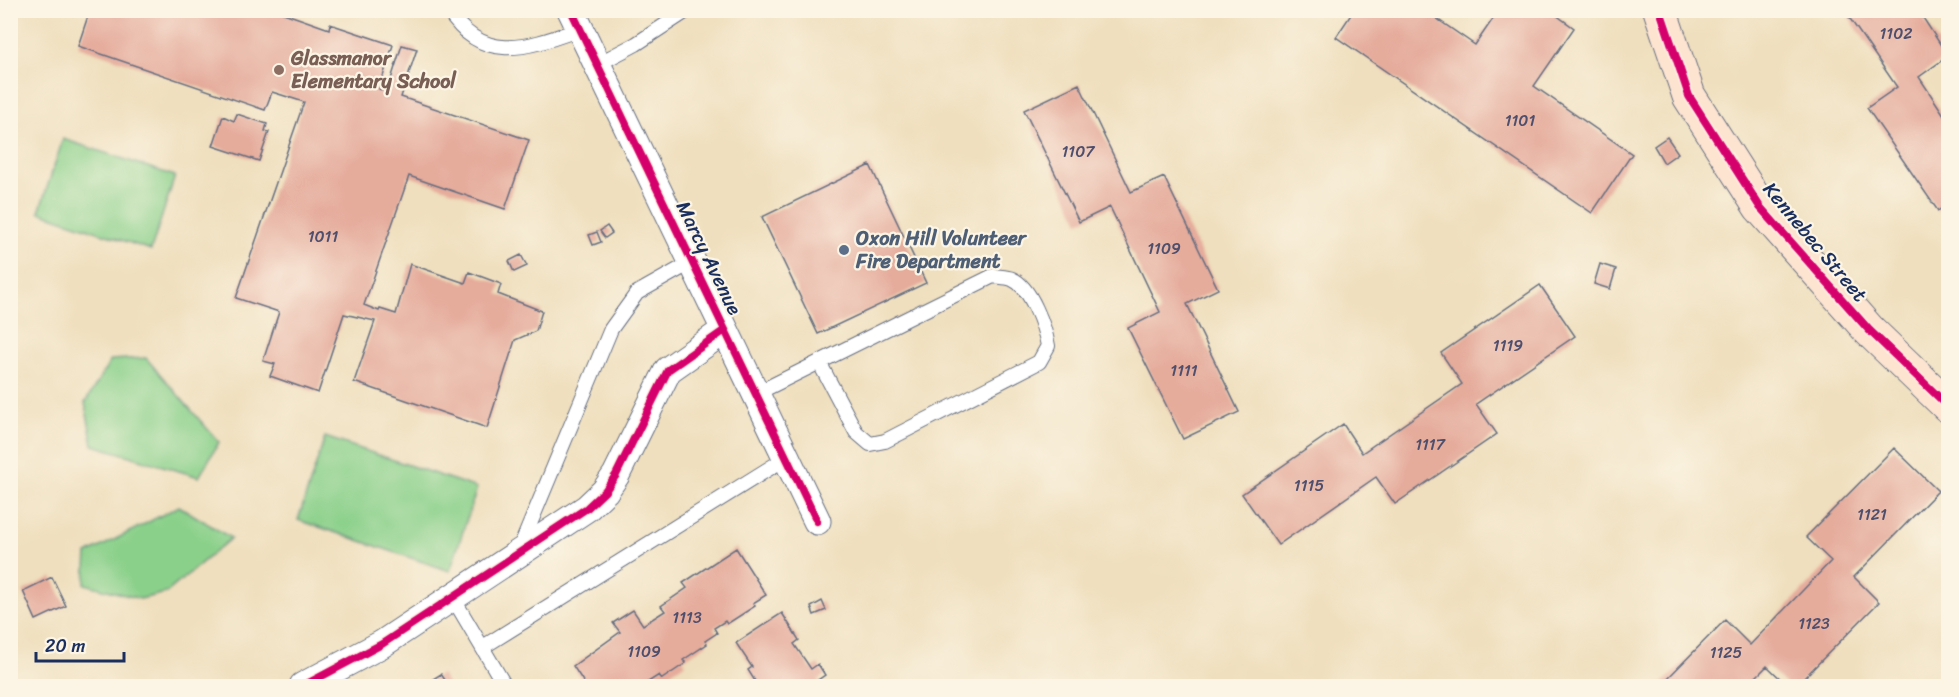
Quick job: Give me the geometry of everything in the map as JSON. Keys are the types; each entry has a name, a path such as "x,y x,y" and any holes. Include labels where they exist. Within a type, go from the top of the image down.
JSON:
{"street":[{"name":"Kennebec Street","path":"1660,10 1689,96 1760,207 1874,335 1948,406"},
{"name":"Marcy Avenue","path":"575,20 817,521"},
{"path":"303,687 382,644 587,508 605,491 616,475 668,370 725,330"}],"lane":[{"path":"448,10 456,24 470,36 486,45 502,47 538,43 575,20"},
{"path":"598,64 636,44 688,10"},
{"path":"516,555 611,329 637,293 692,262"},
{"path":"755,394 819,362 993,276 1013,279 1025,290 1045,328 1048,346 1039,362 885,441 870,444 856,432 819,362"},
{"path":"483,647 786,458"},
{"path":"453,598 505,687"}],"green space":[{"path":"63,139 175,176 151,250 39,212"},
{"path":"146,358 219,442 199,477 93,445 85,403 111,360"},
{"path":"325,437 477,488 450,571 298,520"},
{"path":"179,506 231,538 166,593 140,599 85,584 87,554"}],"building":[{"path":"90,10 275,10 329,29 330,24 393,45 379,89 387,92 402,45 417,49 401,97 529,140 505,209 409,176 364,305 396,314 410,264 465,283 469,272 501,284 498,294 542,311 536,331 515,340 487,428 354,382 375,321 344,314 318,393 270,376 275,364 263,361 279,312 236,298 304,102 272,92 265,110 78,46"},
{"path":"1354,10 1424,10 1475,45 1499,10 1549,10 1574,28 1534,86 1632,154 1592,213 1336,37"},
{"path":"1844,10 1918,10 1948,56 1919,77 1948,121 1948,203 1938,211 1867,108 1897,87"},
{"path":"1079,84 1131,192 1164,177 1218,289 1187,304 1239,412 1183,439 1128,328 1160,312 1110,207 1079,222 1024,110"},
{"path":"237,114 267,124 265,131 269,132 259,161 213,146 223,116 234,121"},
{"path":"1667,137 1678,153 1664,163 1654,146"},
{"name":"Oxon Hill Volunteer Fire Department","path":"870,165 926,283 818,334 762,217"},
{"path":"607,226 612,233 605,238 600,231"},
{"path":"597,232 601,242 593,245 589,235"},
{"path":"521,255 527,266 514,272 509,261"},
{"path":"1600,264 1616,269 1610,289 1594,284"},
{"path":"1540,285 1575,336 1476,404 1497,434 1395,504 1376,477 1278,545 1242,494 1343,424 1362,453 1462,384 1441,353"},
{"path":"1894,448 1938,491 1854,577 1879,602 1796,686 1788,686 1767,666 1747,686 1660,686 1725,620 1750,645 1831,561 1806,537"},
{"path":"736,548 766,595 753,603 755,606 727,624 725,621 714,628 717,633 705,641 707,644 683,660 686,663 662,679 659,675 642,686 586,686 573,666 620,632 613,623 633,610 643,625 665,611 661,606 687,588 683,583"},
{"path":"52,577 66,606 36,620 23,591"},
{"path":"822,601 826,610 814,615 811,607"},
{"path":"782,613 799,640 794,644 811,669 818,664 825,675 818,680 823,686 755,686 752,683 755,681 748,670 752,667 736,643"},
{"path":"441,674 449,686 422,686"}],"waterway":[{"path":"1943,686 1948,676"}],"cycle path":[{"path":"571,10 817,521"},
{"path":"1660,10 1689,96 1760,207 1869,330 1948,406"},
{"path":"303,686 382,644 587,508 605,491 616,475 668,370 725,330"}],"place":[{"name":"Glassmanor Elementary School","path":"279,70"},
{"name":"Oxon Hill Volunteer Fire Department","path":"844,250"}]}
